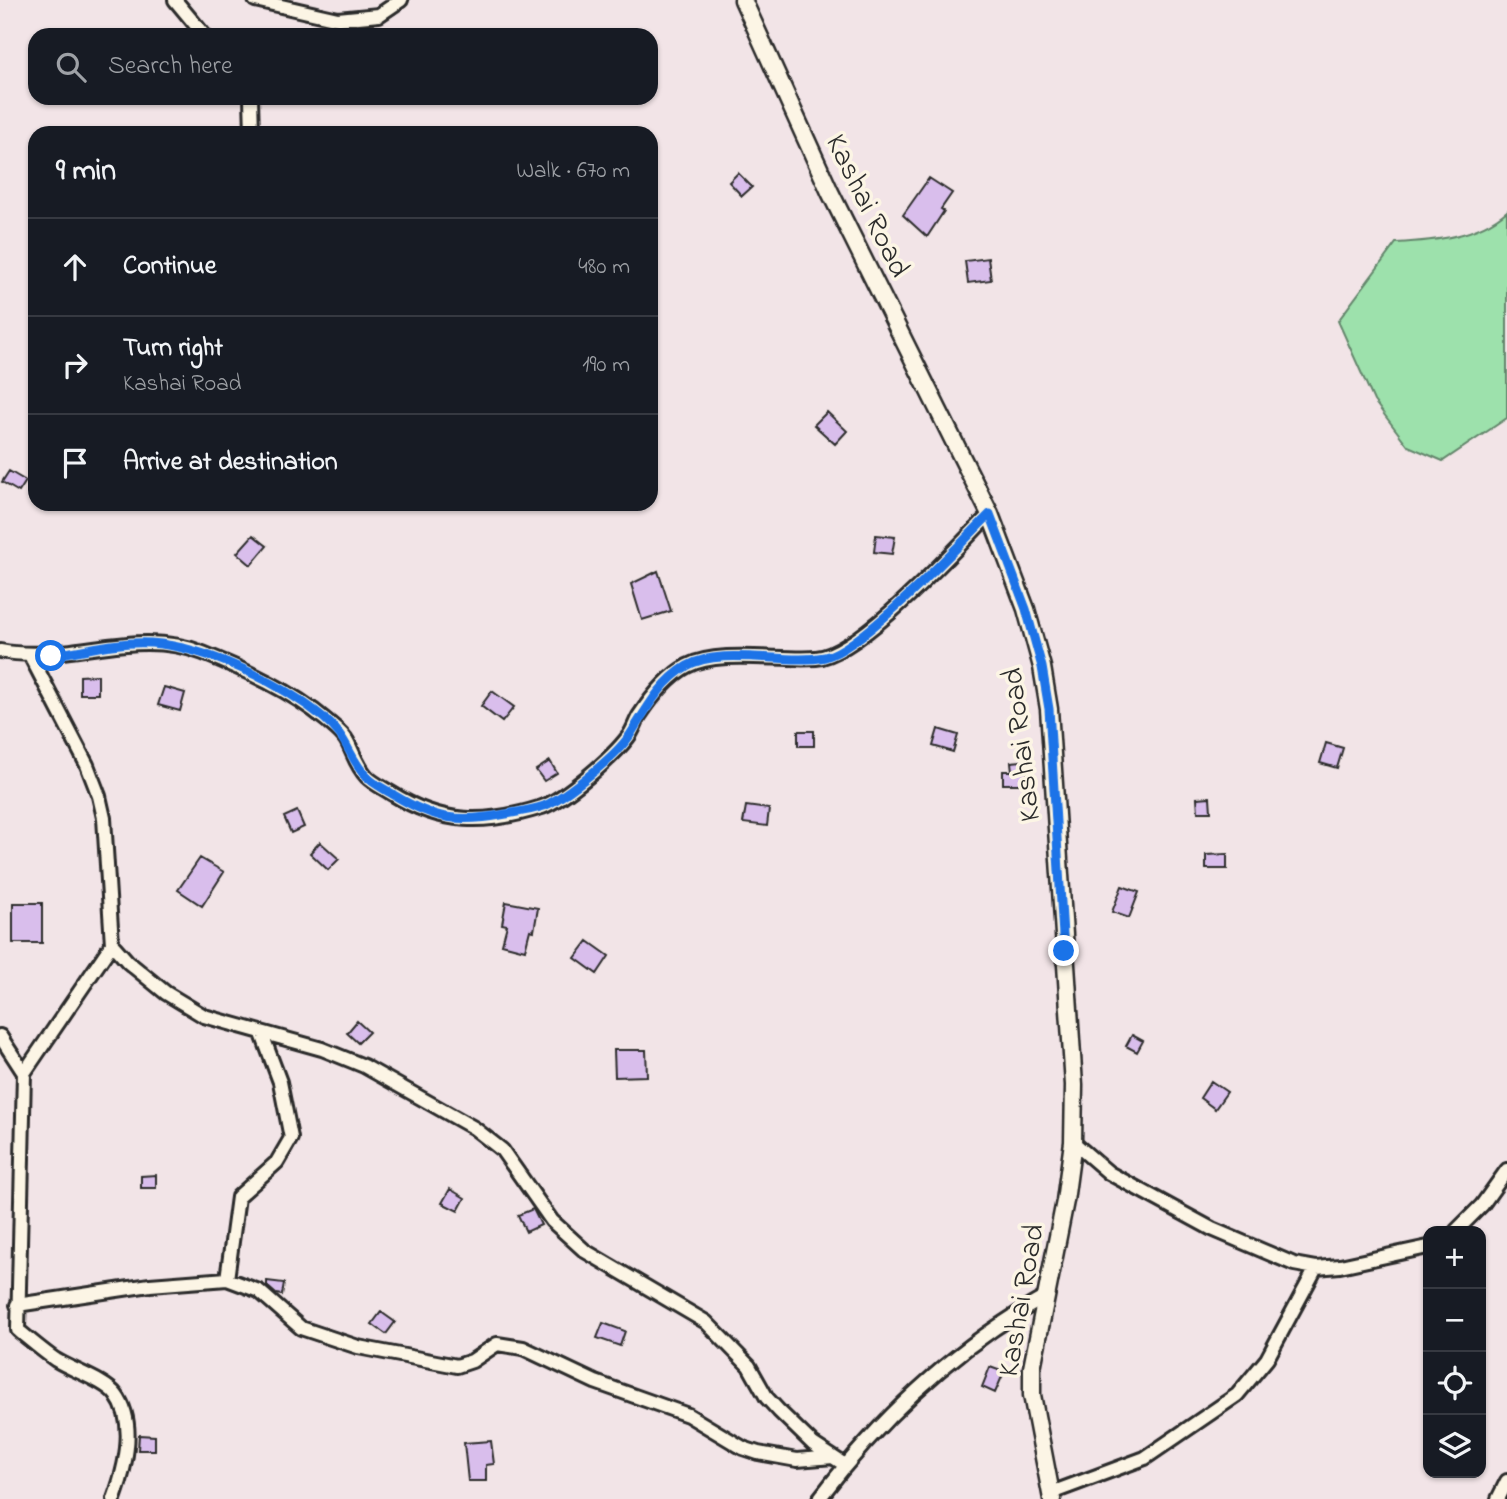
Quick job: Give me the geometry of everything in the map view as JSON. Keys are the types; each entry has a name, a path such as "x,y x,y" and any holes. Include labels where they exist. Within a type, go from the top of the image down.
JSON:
{"street":[{"path":"175,0 198,28"},
{"path":"255,0 338,19 379,15 401,0"},
{"name":"Kashai Road","path":"743,0 830,192 990,514 1026,609 1042,667 1049,709 1074,1085 1073,1142 1047,1296 1037,1332 1032,1395 1052,1496"},
{"path":"251,105 252,126"},
{"path":"0,651 32,656 119,644 149,643 199,652 275,687 324,718 346,739 354,760 369,779 404,801 439,817 472,820 543,807 560,798 629,737 639,717 664,685 688,665 710,659 815,659 841,650 921,583 990,514"},
{"path":"32,656 87,765 99,796 104,818 112,944 24,1073 18,1330 57,1360 115,1392 124,1408 128,1425 126,1450 114,1499"},
{"path":"112,944 128,962 166,993 204,1016 322,1049 364,1066 474,1128 502,1150 560,1228 585,1251 706,1322 749,1366 767,1398 779,1411 845,1465"},
{"path":"227,1279 238,1197 277,1162 291,1138 280,1082 262,1034"},
{"path":"0,1036 24,1073"},
{"path":"1073,1142 1109,1173 1212,1229 1294,1264 1316,1268 1379,1259 1423,1248"},
{"path":"1461,1226 1482,1205 1507,1170"},
{"path":"1052,1496 1145,1458 1237,1395 1266,1359 1316,1268"},
{"path":"17,1305 150,1285 227,1279 259,1291 301,1328 338,1341 457,1366 472,1361 497,1344 523,1348 596,1382 688,1415 743,1448 797,1460 832,1457"},
{"path":"819,1499 882,1423 958,1356 1018,1312 1047,1296"},
{"path":"1498,1499 1507,1481"}],"green space":[{"path":"1507,211 1507,418 1443,461 1408,446 1374,401 1338,321 1396,243 1440,239 1469,232"}],"building":[{"path":"738,173 752,187 742,196 729,182"},
{"path":"929,178 952,193 927,237 903,215"},
{"path":"988,258 991,280 968,283 965,261"},
{"path":"827,412 847,431 835,444 814,425"},
{"path":"9,471 26,481 19,492 2,482"},
{"path":"253,535 267,546 251,565 237,553"},
{"path":"876,535 895,537 892,554 874,552"},
{"path":"658,571 671,611 642,620 631,584"},
{"path":"98,675 98,694 80,694 80,676"},
{"path":"164,687 185,693 180,711 158,705"},
{"path":"492,691 514,707 502,722 481,706"},
{"path":"938,729 958,735 953,752 933,746"},
{"path":"798,731 814,731 814,746 798,746"},
{"path":"1326,743 1343,748 1337,768 1320,763"},
{"path":"550,761 557,773 544,781 536,770"},
{"path":"1022,761 1032,784 1003,784 1003,771 1012,771 1011,762"},
{"path":"1210,797 1211,812 1198,812 1197,798"},
{"path":"746,806 769,809 767,826 743,823"},
{"path":"297,811 304,827 291,833 284,817"},
{"path":"320,842 339,859 328,870 310,853"},
{"path":"1227,854 1227,869 1206,869 1206,855"},
{"path":"200,858 224,872 202,906 178,890"},
{"path":"1122,886 1139,892 1129,918 1112,912"},
{"path":"506,902 538,908 534,931 530,930 525,950 502,944 507,925 502,924"},
{"path":"13,903 42,903 42,943 13,943"},
{"path":"588,941 609,956 597,974 575,958"},
{"path":"357,1021 369,1032 358,1043 347,1033"},
{"path":"1132,1035 1143,1041 1137,1052 1126,1046"},
{"path":"614,1050 646,1050 647,1076 615,1077"},
{"path":"1211,1081 1227,1092 1215,1109 1200,1098"},
{"path":"156,1175 156,1188 141,1188 141,1176"},
{"path":"450,1189 465,1198 458,1211 442,1203"},
{"path":"533,1209 541,1225 526,1232 518,1215"},
{"path":"267,1281 284,1283 282,1295 276,1294 267,1286"},
{"path":"381,1312 395,1322 386,1334 372,1324"},
{"path":"603,1323 625,1331 620,1346 597,1338"},
{"path":"990,1367 1004,1372 995,1393 982,1387"},
{"path":"139,1435 155,1436 155,1450 138,1450"},
{"path":"491,1441 494,1464 486,1465 486,1481 468,1481 464,1443"}],"route":[{"path":"51,656 119,644 149,643 199,652 275,687 324,718 346,739 354,760 369,779 404,801 430,814 448,819 472,820 543,807 560,798 629,737 639,717 669,679 688,665 710,659 815,659 841,650 921,583 990,514 1026,609 1042,667 1049,709 1064,951"}]}
